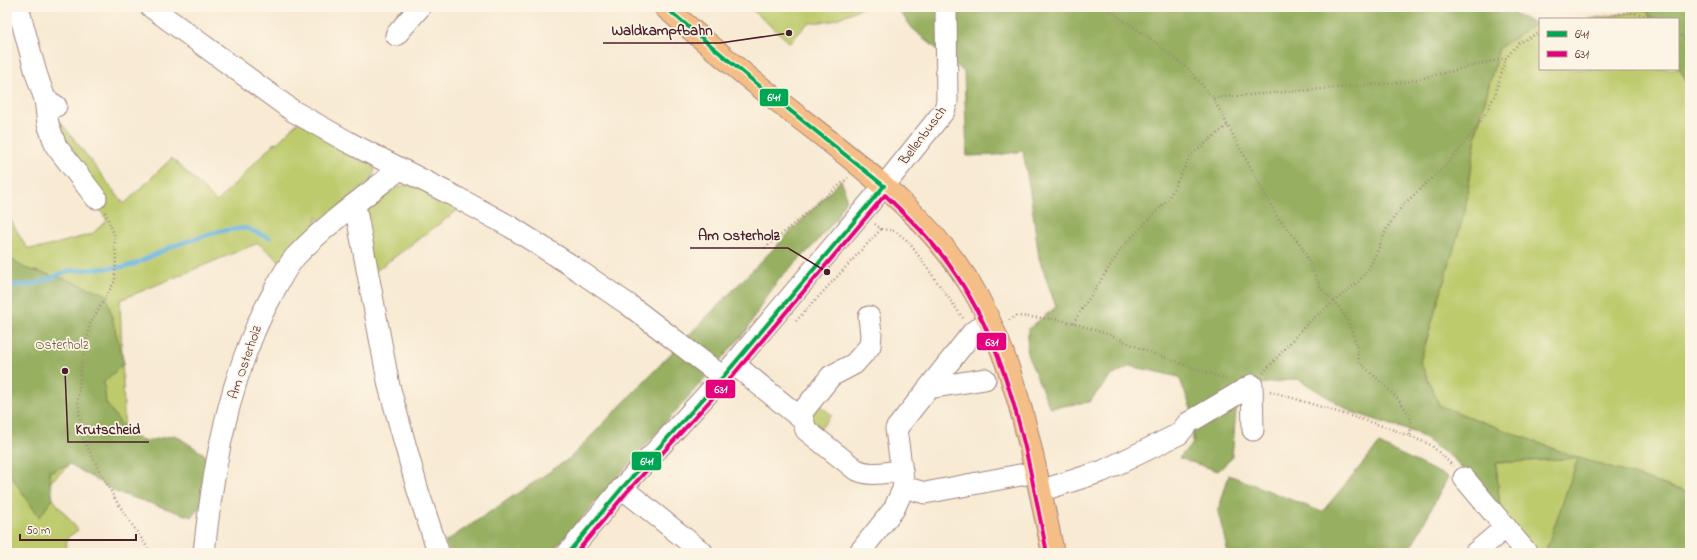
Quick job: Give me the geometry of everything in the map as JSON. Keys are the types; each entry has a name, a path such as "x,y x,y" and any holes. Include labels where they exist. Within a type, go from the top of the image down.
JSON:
{"main road":[{"path":"665,7 746,77 884,186 939,240 977,296 991,325 1015,392 1038,482 1053,553"}],"street":[{"path":"18,7 36,73 52,103 48,124 56,146 96,198"},
{"path":"151,7 293,111 348,142 511,227 569,264 799,416 803,420 806,430 862,472 903,479 925,493 1038,482 1103,471 1180,434 1188,423 1252,385 1253,430"},
{"path":"396,35 420,7"},
{"name":"Bellenbusch","path":"568,553 622,488 728,370 884,186 944,111 947,102 946,7"},
{"name":"Am Osterholz","path":"204,553 209,507 233,391 246,350 260,315 294,258 354,205 400,169"},
{"path":"354,205 389,386 418,491 438,551"},
{"path":"799,416 830,376 854,364 870,346 871,334 869,316"},
{"path":"859,553 894,509 903,479 896,429 973,332 991,325"},
{"path":"929,388 985,379"},
{"path":"1464,478 1527,553"},
{"path":"622,488 703,553"},
{"path":"1475,553 1506,527"}],"path":[{"path":"1104,7 1150,38 1188,69 1213,98 1276,215 1301,245 1321,289 1334,301 1347,319 1356,342 1359,362 1402,405 1411,420 1410,436"},
{"path":"1604,18 1629,12 1656,18"},
{"path":"1252,385 1308,323 1359,281 1377,252 1387,228 1404,205 1444,167 1464,145 1485,114 1495,95 1506,58 1519,44 1539,33"},
{"path":"1679,35 1688,42 1690,46"},
{"path":"1213,98 1406,82 1506,58"},
{"path":"1073,323 1122,249 1168,199 1191,155 1228,125"},
{"path":"766,248 846,180 859,166"},
{"path":"96,198 108,215 114,234 116,258 115,281 90,324 81,367 78,400 82,437 115,499 150,553"},
{"path":"991,325 1016,316 1056,319 1073,323 1113,336 1154,354 1236,382 1252,385 1388,428 1431,445 1447,458"}],"green space":[{"path":"749,7 864,7 832,21 808,23 790,43"},
{"path":"896,7 1500,7 1535,24 1499,48 1477,130 1465,211 1420,362 1440,406 1579,458 1690,493 1690,553 1545,553 1578,458 1496,463 1500,511 1453,458 1416,433 1352,412 1298,379 1238,387 1232,458 1218,471 1179,458 1193,443 1192,411 1179,377 1130,366 1110,377 1089,402 1050,408 1027,354 1028,329 1056,307 1039,258 1023,151 997,155 967,156 964,72 913,29"},
{"path":"1670,7 1690,7 1690,88 1679,68 1679,18 1651,18 1647,10"},
{"path":"1647,10 1651,18 1595,18"},
{"path":"1535,24 1539,24 1539,70 1679,70 1679,68 1690,88 1690,493 1579,458 1545,553 1536,553 1500,511 1496,463 1577,458 1440,406 1420,362 1465,211 1477,130 1499,48"},
{"path":"60,121 124,204 172,158 217,202 275,142 277,143 299,121 370,161 375,169 372,179 322,223 317,216 316,227 282,263 258,243 120,300 125,441 83,452 44,488 78,530 67,538 66,553 7,553 7,214 27,248 41,248 92,234 107,220 94,202 52,123"},
{"path":"841,180 846,199 835,220 815,244 781,277 764,300 747,330 551,553 450,553 445,542 570,458"},
{"path":"405,185 426,189 462,207 373,273 366,230 368,209 383,193"},
{"name":"Osterholz","path":"7,256 24,268 65,279 106,294 124,363 104,382 106,403 130,436 147,441 175,435 204,454 212,471 208,494 192,517 116,492 70,464 49,472 53,499 39,517 7,470"},
{"path":"819,405 832,415 817,433 810,417"},
{"path":"1379,444 1448,477 1408,553 1228,553 1218,511 1229,475 1322,512"}],"waterway":[{"path":"7,286 35,284 68,271 124,267 135,264 173,246 220,231 246,228 270,238"}],"transit line":[{"name":"641","path":"665,7 746,75 884,186"},
{"name":"641","path":"568,553 622,488 723,377 884,186"},
{"name":"631","path":"576,553 627,492 728,381 885,195 919,229 943,256 971,298 988,332 1002,367 1014,404 1032,478 1047,553"}],"place":[{"name":"Waldkampfbahn","path":"789,33"},
{"name":"Am Osterholz","path":"827,272"},
{"name":"Krutscheid","path":"65,371"}]}
